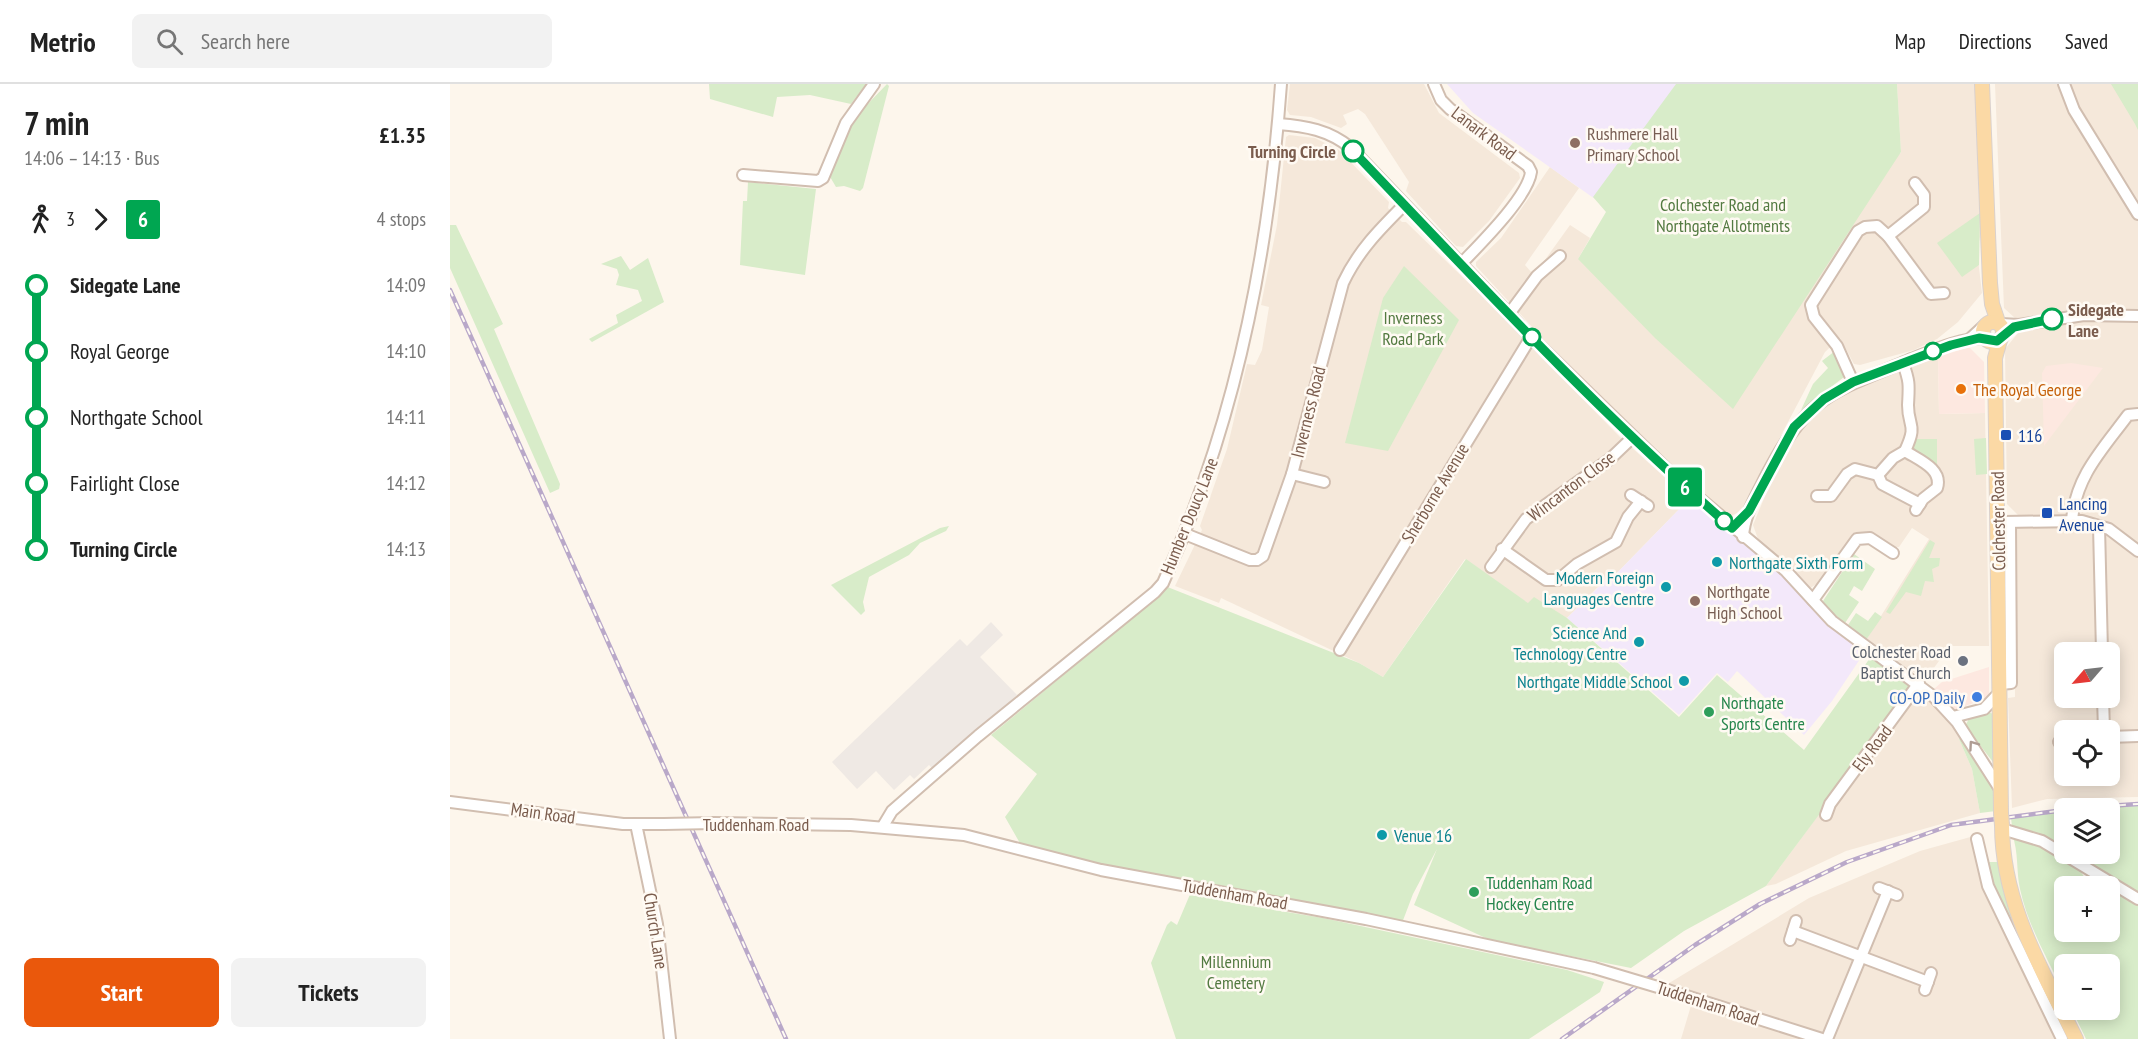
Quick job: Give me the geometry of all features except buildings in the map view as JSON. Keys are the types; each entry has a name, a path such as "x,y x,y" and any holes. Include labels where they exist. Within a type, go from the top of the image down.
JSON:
{"main road":[{"path":"1982,84 1994,331"},
{"name":"Colchester Road","path":"1994,331 2004,522 2000,711 2002,822 2007,881 2022,943 2076,1039"}],"street":[{"path":"742,175 818,182 826,171 846,123 874,84"},
{"name":"Humber Doucy Lane","path":"883,826 892,811 978,736 1155,592 1185,534 1216,449 1248,321 1278,124 1281,84"},
{"name":"Lanark Road","path":"1434,84 1441,100 1450,109 1528,166 1531,172 1527,185 1493,231 1461,264"},
{"path":"2064,84 2074,110 2138,214"},
{"path":"1278,124 1313,127 1342,140 1509,314 1633,437 1732,528 1786,571 1843,630 1919,683 1953,717 1985,761 2001,789"},
{"path":"1888,236 1922,211 1927,191 1915,183"},
{"name":"Inverness Road","path":"1185,534 1250,560 1257,560 1264,553 1292,474 1343,283 1353,261 1368,241 1404,205"},
{"path":"1853,382 1837,346 1814,317 1811,309 1813,301 1858,231 1865,227 1877,226 1888,236 1930,294 1944,294"},
{"path":"1509,314 1537,276 1560,256"},
{"path":"1743,537 1749,511 1794,427 1824,399 1853,382 1994,331 2019,325 2084,315 2138,316"},
{"name":"Sherborne Avenue","path":"1340,650 1531,336"},
{"path":"1878,475 1893,458 1905,451 1913,428 1908,404 1911,386 1903,363"},
{"path":"2072,520 2075,496 2084,476 2128,416 2138,414"},
{"name":"Wincanton Close","path":"1491,567 1502,549 1532,513 1610,459 1633,437"},
{"path":"1818,496 1833,501 1853,470 1861,468 1878,475 1882,484 1918,507 1937,488 1938,477 1933,469 1905,451"},
{"path":"1292,474 1324,482"},
{"path":"1502,549 1546,580 1558,580 1577,564 1614,544 1640,500"},
{"path":"1732,528 1749,511"},
{"path":"2004,522 2072,520 2100,526 2109,529 2138,551"},
{"path":"2100,526 2102,642"},
{"path":"1813,600 1859,538 1870,538 1893,553"},
{"name":"Ely Road","path":"1826,815 1830,804 1919,683"},
{"path":"1984,709 2000,688"},
{"path":"1953,717 1984,709 2000,711"},
{"path":"2120,737 2138,736"},
{"name":"Main Road","path":"450,802 636,824"},
{"path":"2002,822 2042,841 2138,899"},
{"name":"Tuddenham Road","path":"636,824 883,826 988,840 1101,870 1366,919 1594,968 1822,1039"},
{"name":"Church Lane","path":"636,824 657,924 670,1039"},
{"name":"Colchester Road","path":"1977,839 1988,886 2022,943 2062,1039"},
{"path":"1827,1039 1888,891"},
{"path":"1793,931 1928,982"}],"shaded area":[{"path":"1290,84 1424,84 1439,113 1519,173 1520,178 1489,221 1463,247 1456,246 1406,191 1409,182 1365,114 1358,109 1343,115 1347,124 1341,128 1311,117 1290,115 1287,110"},
{"name":"Rushmere Hall Primary School","path":"1447,84 1677,84 1595,199 1473,113"},
{"path":"1897,84 1975,84 1980,237 1977,251 1982,293 1958,322 1937,339 1914,350 1860,365 1854,364 1840,338 1825,352 1741,511 1729,517 1652,447 1557,354 1476,266 1476,262 1501,238 1550,167 1579,188 1525,265 1532,273 1542,264 1570,225 1590,238 1578,259 1901,153"},
{"path":"1995,84 2138,84 2138,797 2054,798 2012,808 2008,698 2015,697 2014,531 2019,527 2018,515 2007,504 2005,349 2018,333 2016,319 2004,308"},
{"path":"1289,135 1315,138 1339,150 1389,202 1388,208 1402,222 1406,222 1478,292 1620,437 1689,499 1615,575 1612,573 1567,618 1529,604 1465,559 1383,677 1359,663 1221,598 1219,603 1175,586 1202,530 1200,526 1227,449 1247,364 1255,365 1262,350 1269,307 1261,305 1277,225 1286,137"},
{"path":"1969,347 1984,362 1985,413 1939,414 1938,357"},
{"path":"1938,357 1939,414 1985,413 1989,646 1950,646 1925,680 1866,640 1929,539 1912,528 1899,547 1894,547 1870,532 1857,533 1822,581 1810,588 1758,539 1753,525 1770,484 1797,436 1826,405 1862,385"},
{"path":"2071,363 2103,368 2044,446 2042,373 2046,366"},
{"name":"Northgate High School","path":"1689,499 1780,573 1826,623 1864,653 1832,701 1804,735 1737,671 1728,682 1717,673 1679,715 1567,618 1613,573 1615,575"},
{"path":"991,622 1003,635 980,657 1017,695 936,772 929,765 914,779 910,775 894,790 876,771 857,789 832,762 960,639 967,646"},
{"path":"1989,667 1989,697 1955,710 1934,689 1942,682"},
{"path":"1919,689 1942,710 1962,737 1959,739 1972,769 1980,813 1846,851 1776,884 1766,886 1891,716"},
{"path":"1974,836 1986,882 2062,1039 1681,1039 1693,999 1661,988 1809,898 1920,851"}],"green space":[{"path":"709,84 866,84 851,104 810,95 777,97 773,117 710,99"},
{"path":"887,84 889,86 863,188 860,191 844,186 836,187 829,175 846,134 861,111"},
{"name":"Colchester Road and Northgate Allotments","path":"1676,84 1897,84 1901,152 1733,409 1655,338 1578,259 1606,212 1593,197"},
{"path":"2111,84 2138,84 2138,130 2135,124"},
{"path":"748,182 816,189 805,275 740,265 743,201 747,201"},
{"path":"1980,213 1979,265 1962,277 1937,243"},
{"path":"450,225 456,225 503,324 494,329 560,484 559,489 550,493 450,268"},
{"path":"621,256 630,270 648,258 664,302 592,342 589,339 618,323 616,315 642,301 638,290 616,285 619,275 617,269 601,264"},
{"name":"Inverness Road Park","path":"1404,266 1459,320 1388,451 1345,443 1383,298"},
{"path":"1835,351 1844,377 1801,410 1813,384 1828,368 1822,361"},
{"path":"1986,438 1987,474 1976,475 1974,439"},
{"path":"1916,439 1937,439 1937,469 1913,451"},
{"path":"949,526 946,531 920,543 909,555 869,577 863,602 865,611 861,615 831,585 940,528"},
{"path":"1930,540 1935,543 1929,558 1940,558 1939,566 1932,569 1934,582 1925,581 1921,596 1906,592 1890,614 1886,612"},
{"path":"1854,554 1875,569 1862,591 1854,586 1849,595 1859,602 1845,623 1826,607 1823,601"},
{"path":"1466,559 1528,603 1534,597 1567,618 1679,717 1717,675 1804,750 1870,658 1914,687 1766,886 1684,931 1631,968 1490,940 1414,905 1437,849 1413,894 1402,923 1099,865 1021,845 1005,817 1037,774 991,735 1158,597 1165,586 1359,663 1383,677"},
{"path":"1875,612 1882,617 1866,640 1848,625 1856,613 1868,621"},
{"path":"1986,711 1993,714 1995,762 1965,726 1970,717"},
{"path":"1962,737 1993,783 1996,811 1980,813 1972,769 1959,739"},
{"path":"2138,804 2138,894 2120,883 2120,876 2107,876 2087,864 2120,864 2120,805"},
{"path":"2054,812 2054,844 2040,836 2012,826 2011,818"},
{"path":"2012,834 2054,851 2054,864 2073,864 2083,876 2054,876 2054,942 2120,942 2120,892 2138,903 2138,1039 2086,1039 2077,1020 2120,1020 2120,954 2054,954 2054,973 2028,916 2019,882 2017,855"},
{"path":"1985,862 1999,862 2018,940 1997,900"},
{"name":"Millennium Cemetery","path":"1191,892 1233,903 1323,918 1567,970 1604,982 1600,992 1529,1039 1176,1039 1151,963 1167,925 1171,921 1177,925"}],"railway":[{"path":"450,290 786,1039"},
{"path":"2120,805 2138,804"},
{"path":"1562,1039 1695,945 1760,904 1847,862 1951,825 2054,811"}],"bus line":[{"name":"6","path":"1353,151 1567,374 1679,481 1732,528 1749,511 1794,427 1804,415 1837,390 1951,345 1979,338 1986,338 1994,342 2019,325 2052,319"}],"place":[{"name":"Rushmere Hall Primary School","path":"1575,143"},
{"name":"Turning Circle","path":"1353,151"},
{"name":"Sidegate Lane","path":"2052,319"},
{"name":"The Royal George","path":"1961,389"},
{"name":"116","path":"2006,435"},
{"name":"Lancing Avenue","path":"2047,513"},
{"name":"Northgate Sixth Form","path":"1717,562"},
{"name":"Modern Foreign Languages Centre","path":"1666,587"},
{"name":"Northgate High School","path":"1695,601"},
{"name":"Science And Technology Centre","path":"1639,642"},
{"name":"Colchester Road Baptist Church","path":"1963,661"},
{"name":"Northgate Middle School","path":"1684,681"},
{"name":"CO-OP Daily","path":"1977,697"},
{"name":"Northgate Sports Centre","path":"1709,712"},
{"name":"Venue 16","path":"1382,835"},
{"name":"Tuddenham Road Hockey Centre","path":"1474,892"}]}
